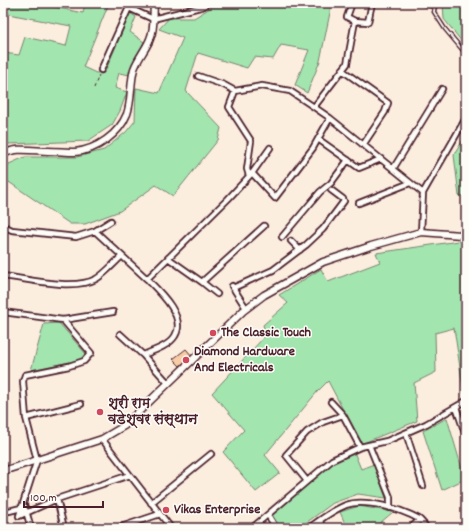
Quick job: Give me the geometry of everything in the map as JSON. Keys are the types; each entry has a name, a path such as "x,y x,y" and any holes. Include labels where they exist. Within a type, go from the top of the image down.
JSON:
{"street":[{"path":"101,70 131,3"},
{"path":"4,153 17,150 76,152 93,147 108,139 120,126 127,113 134,68 150,40 153,30 154,3"},
{"path":"129,8 153,19 204,6 207,3"},
{"path":"352,3 347,17 355,21 368,22 372,3"},
{"path":"314,107 347,64 355,21"},
{"path":"342,70 388,103 385,112 363,145"},
{"path":"198,76 224,85 235,91 262,86 290,91 330,118 423,193"},
{"path":"393,169 442,89"},
{"path":"235,91 229,107 250,141 247,169 250,175 275,198 313,148 330,118"},
{"path":"421,232 423,193 466,118"},
{"path":"318,139 359,168 381,159"},
{"path":"147,279 228,199 250,175 270,148"},
{"path":"282,238 320,192 331,182 348,160"},
{"path":"359,203 410,182"},
{"path":"246,308 232,287 266,274 300,250 323,229 344,201 331,190"},
{"path":"3,226 12,230 76,237 95,231 111,221"},
{"path":"202,282 264,226"},
{"path":"95,231 147,279 167,300 174,312 178,326 175,336 167,344 156,350 143,354"},
{"path":"3,470 102,440 124,426 246,308 264,295 324,262 371,246 421,232 461,235 466,234"},
{"path":"291,241 300,250"},
{"path":"3,276 63,284 86,283 97,278 122,256"},
{"path":"168,258 217,294"},
{"path":"3,312 63,320 112,312"},
{"path":"19,516 36,460 26,418 23,381 25,375 69,366 84,361 91,353 63,320"},
{"path":"120,334 143,354 168,382"},
{"path":"252,528 332,460 360,447 387,441 406,433 426,424 466,401"},
{"path":"331,402 343,414 360,447"},
{"path":"26,418 81,404"},
{"path":"456,407 466,436"},
{"path":"307,481 286,455 307,432 323,422 343,414"},
{"path":"406,433 423,486"},
{"path":"102,440 171,528"},
{"path":"369,446 390,496 390,508"},
{"path":"151,503 211,454"},
{"path":"19,516 57,499 130,474"},
{"path":"57,499 64,528"},
{"path":"309,528 331,512 347,504 358,502 398,510 420,520 427,528"},
{"path":"19,516 25,507"},
{"path":"9,511 25,507"},
{"path":"25,507 31,528"},
{"path":"118,528 160,514"},
{"path":"268,515 276,528"},
{"path":"320,520 322,528"},
{"path":"410,528 420,520"}],"lane":[{"path":"420,3 435,7"},
{"path":"435,3 434,12 445,29 466,54"}],"path":[{"path":"94,88 101,70"}],"green space":[{"path":"3,3 35,3 83,13 85,3 109,3 83,67 96,73 105,72 130,13 136,17 130,32 144,42 130,75 119,73 115,88 127,92 120,111 112,125 88,141 8,144 3,141 3,53 19,55 25,37 66,46 71,26 3,13"},
{"path":"218,3 332,3 320,61 307,93 295,85 309,50 281,45 273,59 254,57 247,68 198,53 186,91 221,128 218,140 173,196 156,185 120,211 85,224 70,224 3,178 3,172 9,164 25,157 77,157 104,150 126,132 135,121 136,88 159,93 183,38 159,29 169,18 194,18"},
{"path":"443,3 466,3 466,47 444,19"},
{"path":"466,135 466,195 459,196 454,155"},
{"path":"466,240 466,393 464,394 454,328 435,333 436,372 414,383 417,421 361,444 328,381 317,392 265,455 280,473 256,492 223,452 244,430 212,393 266,335 263,325 288,303 279,295 321,269 328,282 380,262 376,253"},
{"path":"59,323 87,355 84,359 31,370 44,324"},
{"path":"447,418 465,479 442,490 423,431"},
{"path":"354,452 361,469 374,464 386,498 358,494 333,503 299,528 279,528 271,516 331,464"},
{"path":"359,506 393,512 374,528 347,528 340,512"}],"building":[{"path":"186,349 192,356 180,366 173,359"}],"place":[{"name":"The Classic Touch","path":"213,333"},
{"name":"Diamond Hardware And Electricals","path":"186,360"},
{"name":"श्री राम वडेश्वर संस्थान","path":"100,412"},
{"name":"Vikas Enterprise","path":"166,510"}]}
